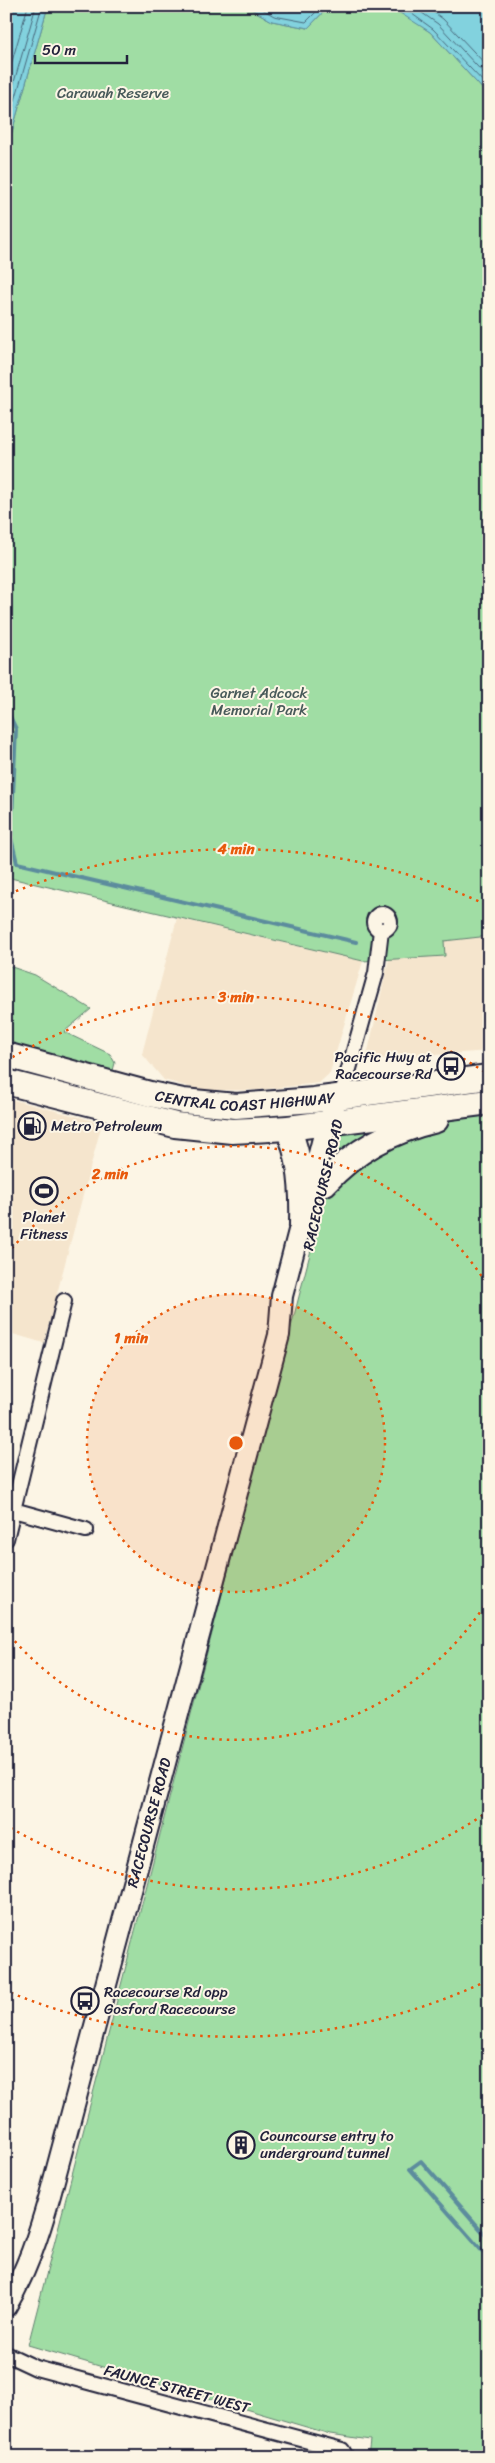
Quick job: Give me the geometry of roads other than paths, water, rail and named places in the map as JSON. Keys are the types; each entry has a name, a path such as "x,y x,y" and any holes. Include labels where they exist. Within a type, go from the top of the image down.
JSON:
{"highway":[{"name":"CENTRAL COAST HIGHWAY","path":"6,1056 183,1101 249,1105 341,1097 489,1077"},
{"name":"CENTRAL COAST HIGHWAY","path":"6,1082 175,1125 232,1131 288,1128 489,1102"},
{"path":"325,1183 349,1159 384,1139 419,1124 489,1109"},
{"path":"288,1128 299,1162 303,1196 302,1224"}],"main road":[{"name":"RACECOURSE ROAD","path":"6,2306 18,2286 36,2241 50,2195 278,1335 282,1296 341,1097"},
{"name":"RACECOURSE ROAD","path":"278,1335 296,1298 325,1183 334,1122"}],"street":[{"path":"341,1097 376,973 381,930"},
{"path":"6,1539 10,1509 64,1301"},
{"path":"10,1509 86,1530"},
{"name":"FAUNCE STREET WEST","path":"6,2354 36,2368 344,2454"}],"water":[{"path":"6,6 48,6 11,135 6,142"},
{"path":"246,6 329,6 308,28 272,21"},
{"path":"389,6 489,6 489,96 430,32"}],"waterway":[{"path":"6,708 16,729 11,838 17,863 356,942"},
{"path":"489,2239 421,2161 410,2169 489,2259"}],"place":[{"name":"Pacific Hwy at Racecourse Rd","path":"451,1066"},
{"name":"Metro Petroleum","path":"32,1126"},
{"name":"Planet Fitness","path":"44,1191"},
{"name":"Racecourse Rd opp Gosford Racecourse","path":"85,2001"},
{"name":"Councourse entry to underground tunnel","path":"241,2145"}],"park label":[{"name":"Carawah Reserve","path":"113,93"},
{"name":"Garnet Adcock Memorial Park","path":"259,702"}]}
